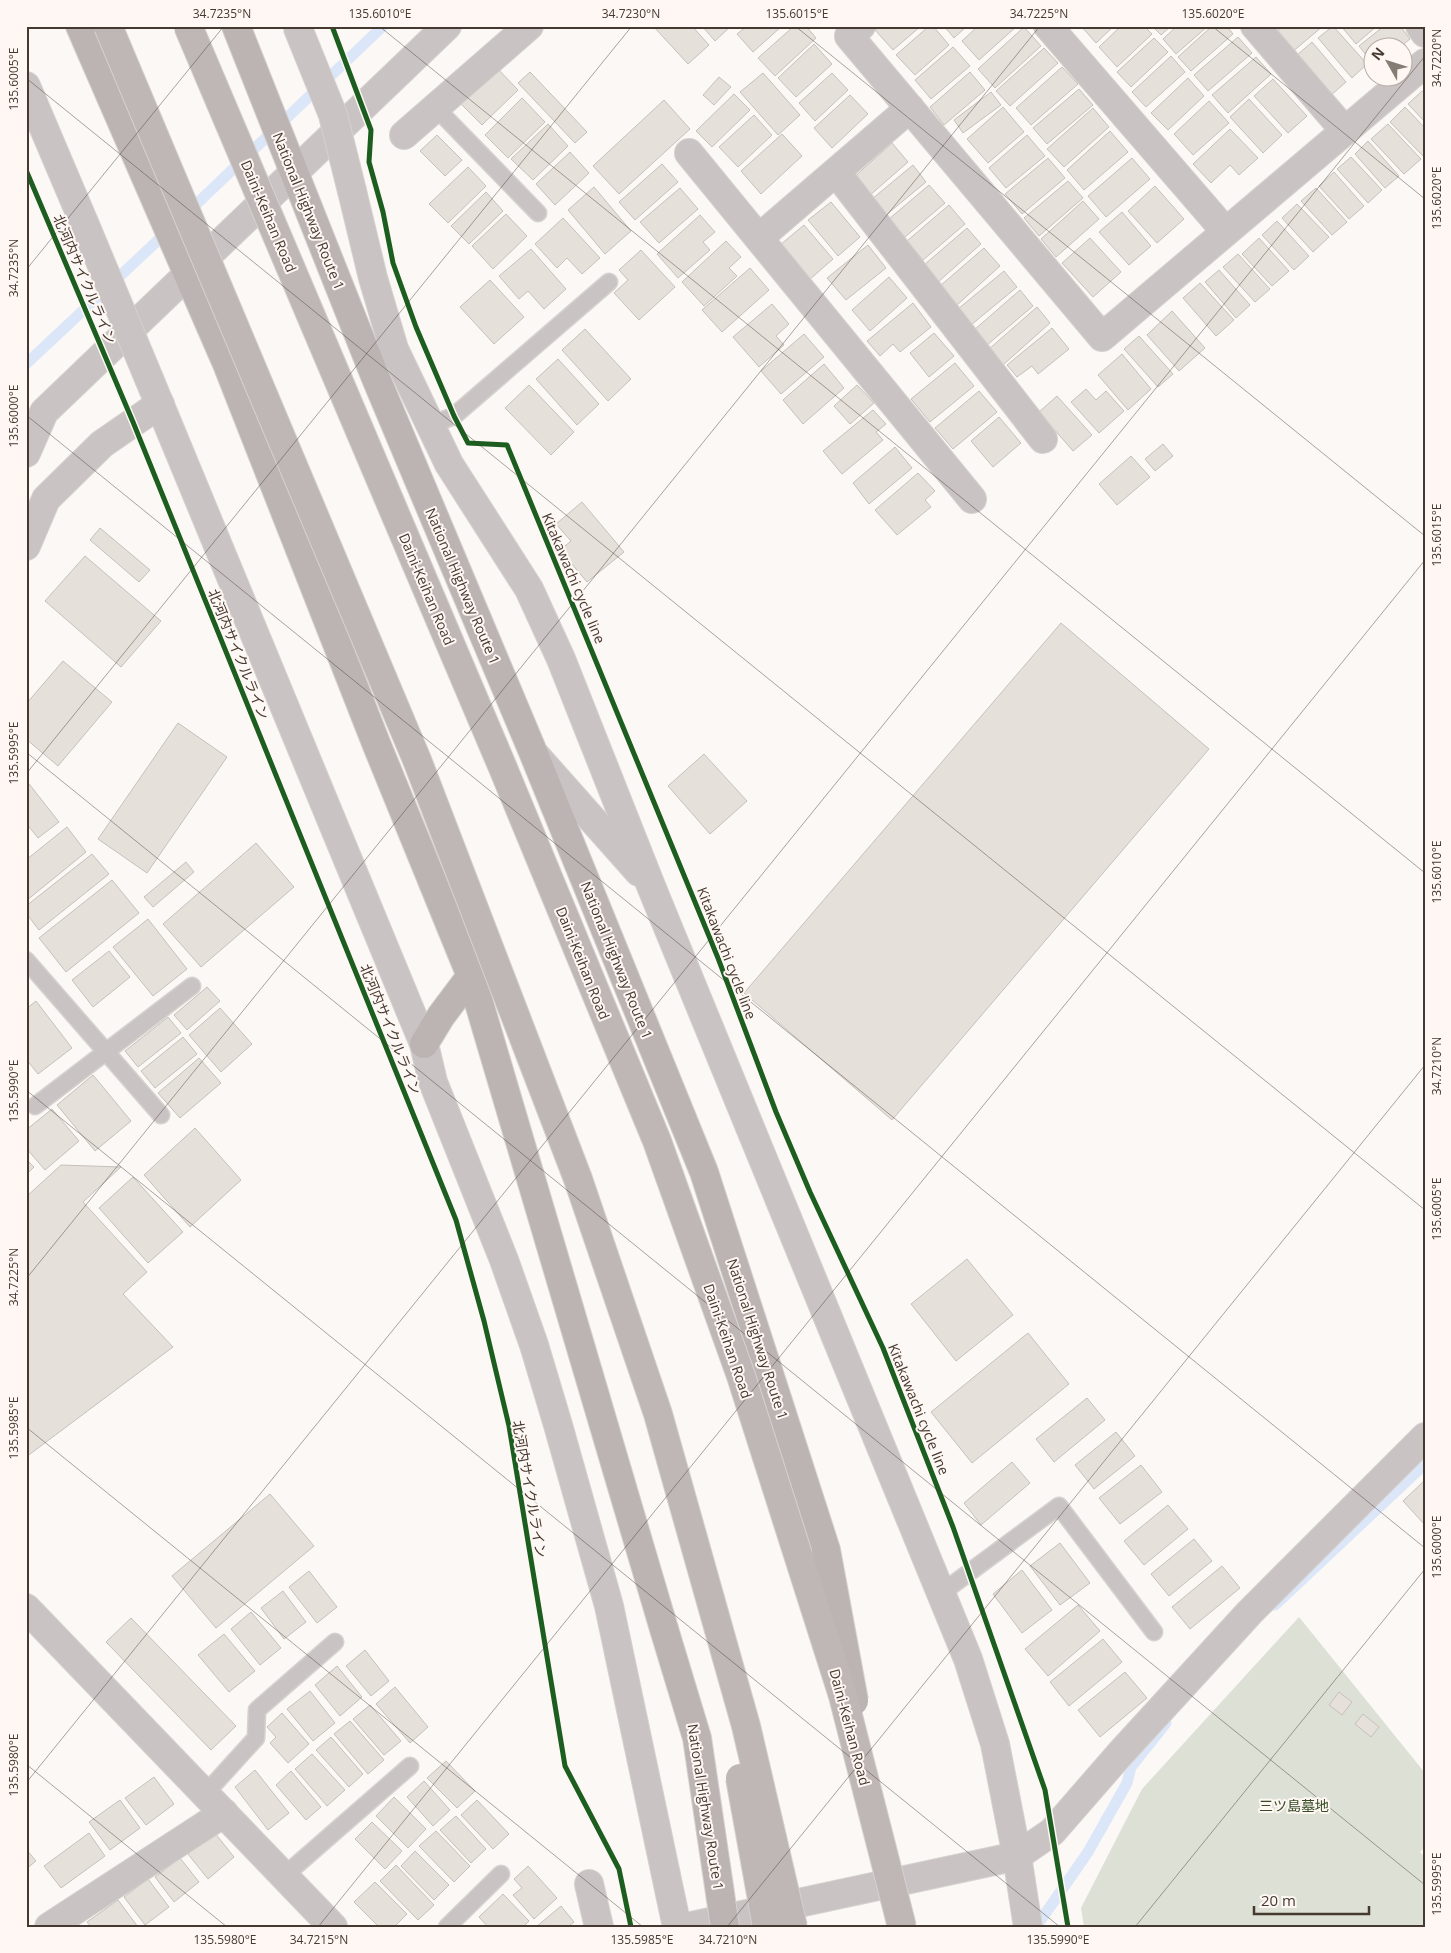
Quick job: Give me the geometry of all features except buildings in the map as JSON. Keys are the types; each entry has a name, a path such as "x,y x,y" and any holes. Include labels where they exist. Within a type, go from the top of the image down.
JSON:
{"highway":[{"name":"National Highway Route 1","path":"80,26 226,364 471,976 697,1738 724,1923"},
{"path":"108,26 417,760 578,1179 658,1414 746,1726 793,1927"},
{"name":"Daini-Keihan Road","path":"188,26 499,759 657,1141 741,1376 843,1696 902,1927"},
{"name":"National Highway Route 1","path":"236,26 375,376 704,1172 826,1550 887,1884 892,1927"},
{"path":"424,1044 441,1016 471,976"},
{"path":"658,1414 730,1721 767,1927"}],"street":[{"path":"296,26 333,115 373,278 394,349 449,464 529,590 561,660 651,886 968,1659 995,1744 1017,1856 1028,1927"},
{"path":"26,453 44,412 184,264 290,163 447,26"},
{"path":"404,136 530,26"},
{"path":"861,26 849,36 1102,337 1425,63"},
{"path":"1048,26 1226,232"},
{"path":"1255,26 1344,131"},
{"path":"1420,26 1425,33"},
{"path":"26,86 155,392 424,1044 433,1082 504,1260 534,1345 609,1606 677,1927"},
{"path":"759,238 910,108"},
{"path":"689,153 972,499"},
{"path":"836,172 1043,439"},
{"path":"26,546 46,500 155,392"},
{"path":"532,752 651,886"},
{"path":"687,1927 724,1923 887,1884 1017,1856 1052,1832 1119,1755 1250,1612 1425,1437"},
{"path":"26,1608 333,1927"},
{"path":"49,1927 215,1803"},
{"path":"589,1884 599,1927"}],"lane":[{"path":"435,107 538,213"},
{"path":"430,425 454,416 609,282"},
{"path":"26,960 160,1115"},
{"path":"35,1106 192,986"},
{"path":"940,1594 1059,1506 1154,1632"},
{"path":"215,1803 256,1738 257,1710 335,1642"},
{"path":"284,1876 410,1766"},
{"path":"447,1927 501,1874"}],"green space":[{"name":"三ツ島墓地","path":"1299,1617 1425,1773 1425,1847 1420,1852 1425,1857 1425,1927 1084,1927 1081,1908 1142,1789"}],"waterway":[{"path":"186,214 383,26"},
{"path":"26,364 169,230"},
{"path":"1275,1605 1425,1464"},
{"path":"1036,1927 1088,1852 1127,1783 1131,1767 1166,1723"}],"cycle path":[{"name":"Kitakawachi cycle line","path":"332,26 371,130 369,162 383,212 393,263 416,327 454,416 468,443 507,445 718,958 776,1112 810,1192 883,1348 953,1527 1045,1790 1068,1927"},
{"name":"北河内サイクルライン","path":"26,170 133,422 456,1220 484,1321 509,1426 565,1766 619,1869 631,1927"}]}
